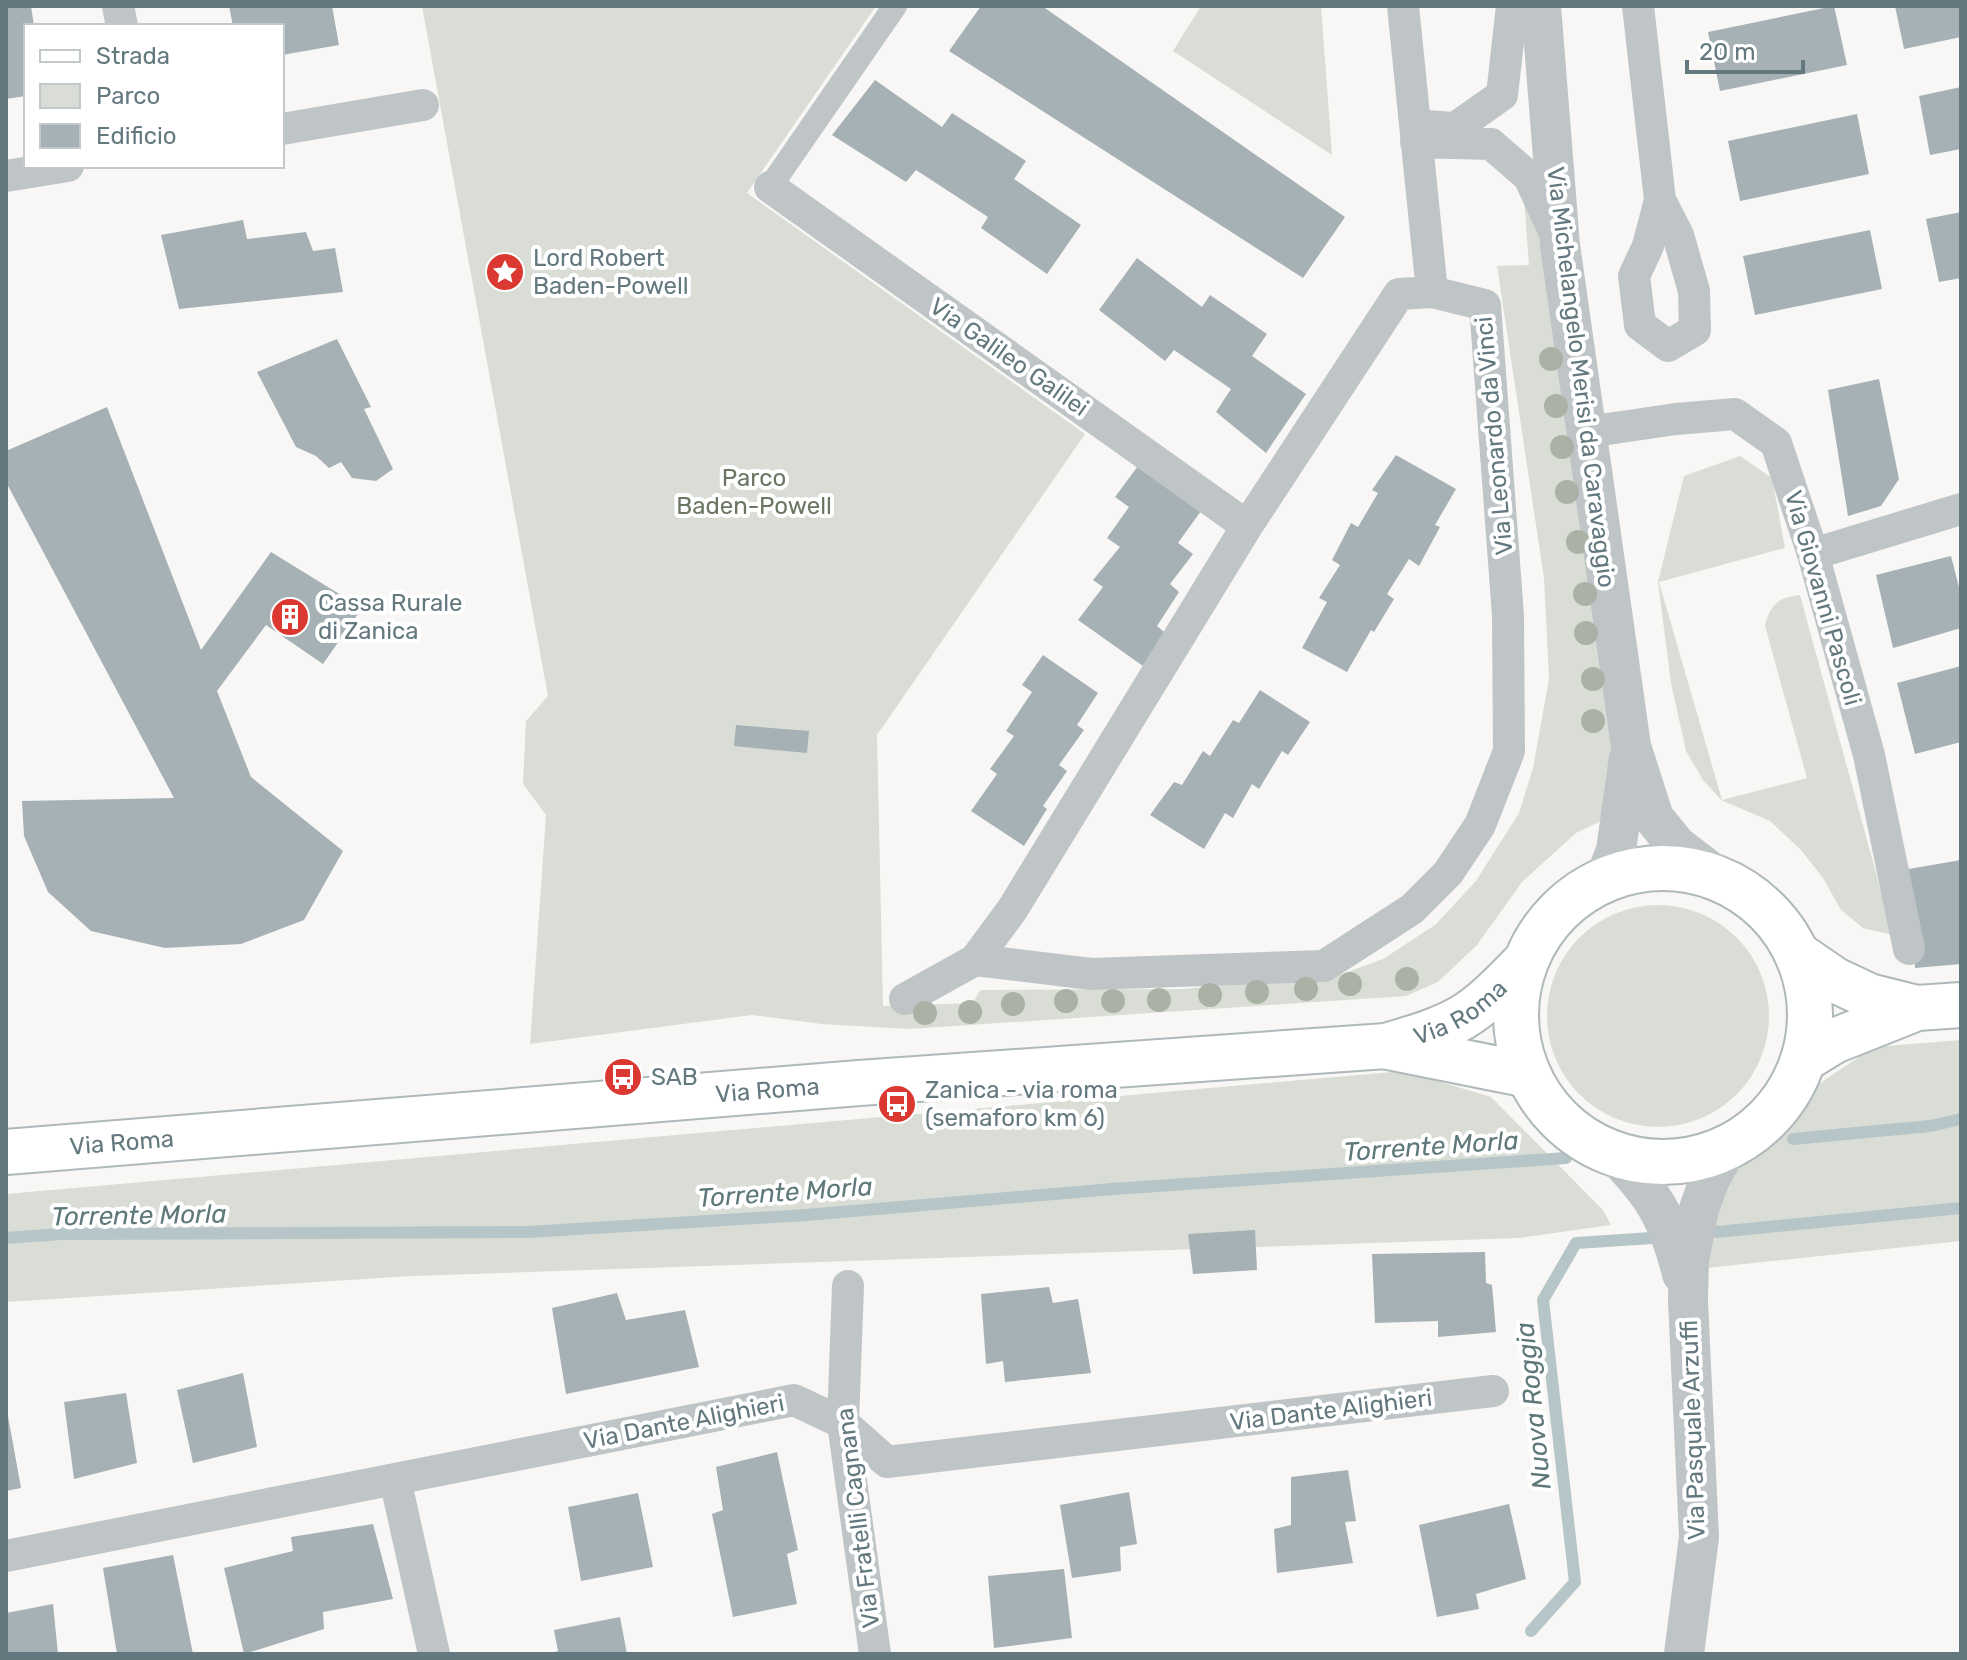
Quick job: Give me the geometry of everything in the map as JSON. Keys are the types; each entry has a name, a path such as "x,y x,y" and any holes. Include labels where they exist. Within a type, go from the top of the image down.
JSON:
{"main road":[{"name":"Via Roma","path":"1655,868 1681,868 1719,878 1751,896 1778,922 1797,954 1808,989 1810,1025 1803,1060 1786,1096 1760,1126 1727,1148 1691,1160 1653,1162 1615,1155 1579,1137 1549,1110 1528,1075 1517,1038 1516,1000 1525,962 1544,928 1571,899 1605,879 1655,868"},
{"name":"Via Roma","path":"1797,954 1835,980 1869,996 1917,1008"},
{"name":"Via Roma","path":"13,1145 1386,1046 1426,1034 1463,1017 1525,962"},
{"name":"Via Roma","path":"1803,1060 1834,1041 1917,1008 1961,1005"},
{"name":"Via Roma","path":"1386,1046 1528,1075"}],"street":[{"path":"770,187 895,6"},
{"path":"1403,6 1432,292"},
{"path":"1416,134 1455,128 1502,95 1512,6"},
{"name":"Via Michelangelo Merisi da Caravaggio","path":"1541,6 1560,245 1631,746 1654,818 1676,845 1719,878"},
{"path":"1638,6 1660,200"},
{"path":"284,129 423,105"},
{"path":"1416,134 1491,144 1529,177 1560,245"},
{"path":"6,176 56,168"},
{"name":"Via Galileo Galilei","path":"770,187 1247,526"},
{"name":"Via Leonardo da Vinci","path":"905,999 975,960 1012,910 1247,526 1399,294 1432,292 1485,305 1508,616 1509,751 1480,825 1448,873 1412,909 1324,966 1091,974 975,960"},
{"name":"Via Giovanni Pascoli","path":"1587,432 1735,414 1776,443 1813,554 1869,755 1909,949"},
{"path":"1813,554 1961,509"},
{"name":"Via Michelangelo Merisi da Caravaggio","path":"1605,879 1616,850 1631,746"},
{"name":"Via Pasquale Arzuffi","path":"1684,1654 1699,1537 1688,1301 1689,1260 1699,1209 1709,1181 1727,1148"},
{"name":"Via Pasquale Arzuffi","path":"1615,1155 1642,1182 1664,1217 1675,1244 1688,1301"},
{"name":"Via Fratelli Cagnana","path":"848,1286 843,1423 875,1654"},
{"name":"Via Dante Alighieri","path":"6,1556 794,1400 843,1423 887,1462 1493,1391"},
{"path":"395,1479 434,1654"}],"green space":[{"name":"Parco Baden-Powell","path":"422,6 876,6 747,193 1085,434 877,735 883,1006 973,1003 980,990 1183,989 1339,975 1383,959 1435,925 1476,881 1519,813 1533,768 1549,679 1544,578 1497,266 1529,265 1524,199 1550,257 1616,745 1610,810 1599,822 1576,833 1522,882 1477,945 1438,982 1406,996 909,1029 822,1024 752,1015 530,1044 546,815 523,784 526,721 548,696"},
{"path":"1201,6 1321,6 1332,155 1173,51"},
{"path":"1740,456 1772,478 1785,548 1659,582 1722,800 1807,778 1765,626 1769,612 1776,603 1800,595 1893,935 1863,928 1841,910 1823,878 1801,850 1770,821 1721,800 1703,780 1686,751 1671,683 1658,582 1684,476"},
{"path":"1658,905 1700,913 1737,937 1761,974 1769,1016 1761,1058 1737,1095 1700,1119 1658,1127 1616,1119 1579,1095 1555,1058 1547,1016 1555,974 1579,937 1616,913"},
{"path":"1961,1040 1961,1241 1706,1268 1703,1202 1799,1097 1874,1047"},
{"path":"1404,1071 1491,1097 1603,1210 1611,1225 1519,1238 412,1276 6,1302 6,1194"}],"building":[{"path":"6,6 31,6 34,24 24,24 24,96 6,99"},
{"path":"229,6 332,6 339,45 284,55 284,24 233,24"},
{"path":"981,6 1042,6 1345,217 1303,278 949,51"},
{"path":"1834,6 1847,65 1720,91 1708,32"},
{"path":"1895,6 1961,6 1961,37 1904,49"},
{"path":"875,80 942,127 952,113 1026,161 1014,179 1081,225 1047,274 981,228 988,217 916,170 906,182 832,135"},
{"path":"1961,87 1961,149 1930,155 1919,96"},
{"path":"1857,114 1869,174 1740,201 1728,141"},
{"path":"1961,212 1961,278 1939,282 1926,219"},
{"path":"243,220 247,239 306,232 313,251 335,248 343,292 179,309 161,235"},
{"path":"1870,230 1882,289 1755,315 1743,256"},
{"path":"1137,258 1202,307 1210,295 1267,334 1252,356 1306,394 1266,453 1216,412 1231,389 1174,350 1165,361 1099,310"},
{"path":"337,339 371,407 364,409 393,469 376,481 352,478 341,462 329,468 316,456 296,447 257,372"},
{"path":"1879,379 1899,479 1881,506 1848,516 1828,390"},
{"path":"107,407 201,650 271,552 362,608 323,664 266,625 217,691 251,777 343,851 304,920 241,944 165,948 91,931 48,892 24,836 22,801 174,798 6,482 6,451"},
{"path":"1396,455 1456,489 1435,525 1440,527 1419,566 1409,559 1387,594 1394,599 1374,632 1371,630 1347,672 1302,648 1327,602 1319,598 1340,565 1332,560 1351,523 1358,527 1378,493 1372,490"},
{"path":"1138,466 1201,511 1178,543 1193,554 1170,584 1179,592 1157,626 1164,632 1143,666 1078,620 1103,587 1093,580 1120,547 1107,538 1129,507 1115,497"},
{"path":"1951,556 1961,595 1961,628 1893,648 1876,575"},
{"path":"1043,655 1098,693 1077,725 1084,730 1059,765 1067,771 1043,806 1047,809 1024,846 971,811 997,774 990,769 1014,736 1006,731 1032,692 1022,685"},
{"path":"1961,666 1961,742 1915,754 1897,683"},
{"path":"1260,690 1310,722 1288,755 1282,751 1259,789 1252,784 1233,818 1225,813 1204,849 1150,815 1174,782 1182,785 1203,751 1210,756 1233,720 1239,723"},
{"path":"736,725 809,731 807,753 734,746"},
{"path":"1961,860 1961,964 1915,968 1914,932 1903,870"},
{"path":"1255,1230 1257,1270 1193,1274 1188,1234"},
{"path":"1485,1252 1486,1283 1492,1285 1496,1332 1438,1337 1438,1321 1375,1323 1372,1254"},
{"path":"1049,1287 1053,1303 1078,1299 1091,1373 1005,1382 1003,1361 986,1364 981,1294"},
{"path":"617,1293 626,1320 685,1310 699,1367 566,1394 552,1308"},
{"path":"243,1373 257,1447 193,1463 177,1390"},
{"path":"126,1393 137,1463 74,1479 64,1402"},
{"path":"6,1405 21,1488 6,1491"},
{"path":"777,1452 798,1550 787,1554 797,1604 733,1617 712,1514 723,1510 716,1467"},
{"path":"1348,1470 1356,1521 1345,1522 1353,1563 1277,1573 1274,1529 1291,1525 1291,1477"},
{"path":"1129,1492 1137,1544 1120,1547 1121,1571 1072,1578 1060,1505"},
{"path":"638,1493 653,1567 581,1581 568,1507"},
{"path":"1509,1504 1526,1579 1476,1594 1479,1609 1437,1617 1419,1525"},
{"path":"373,1524 393,1599 323,1612 324,1629 244,1654 224,1568 293,1551 291,1537"},
{"path":"173,1555 193,1654 117,1654 103,1568"},
{"path":"1064,1569 1072,1638 994,1648 988,1576"},
{"path":"53,1604 58,1654 6,1654 6,1613"},
{"path":"620,1617 627,1654 549,1654 558,1651 554,1630"}],"waterway":[{"name":"Torrente Morla","path":"1793,1139 1930,1126 1961,1119"},
{"name":"Torrente Morla","path":"6,1238 60,1234 528,1232 806,1215 1113,1189 1566,1158"},
{"name":"Nuova Roggia","path":"1717,1232 1961,1208"},
{"name":"Nuova Roggia","path":"1531,1631 1575,1582 1543,1300 1576,1243 1652,1238"}],"place":[{"name":"Lord Robert Baden-Powell","path":"505,272"},
{"name":"Cassa Rurale di Zanica","path":"290,617"},
{"name":"SAB","path":"623,1077"},
{"name":"Zanica - via roma (semaforo km 6)","path":"897,1104"}]}
